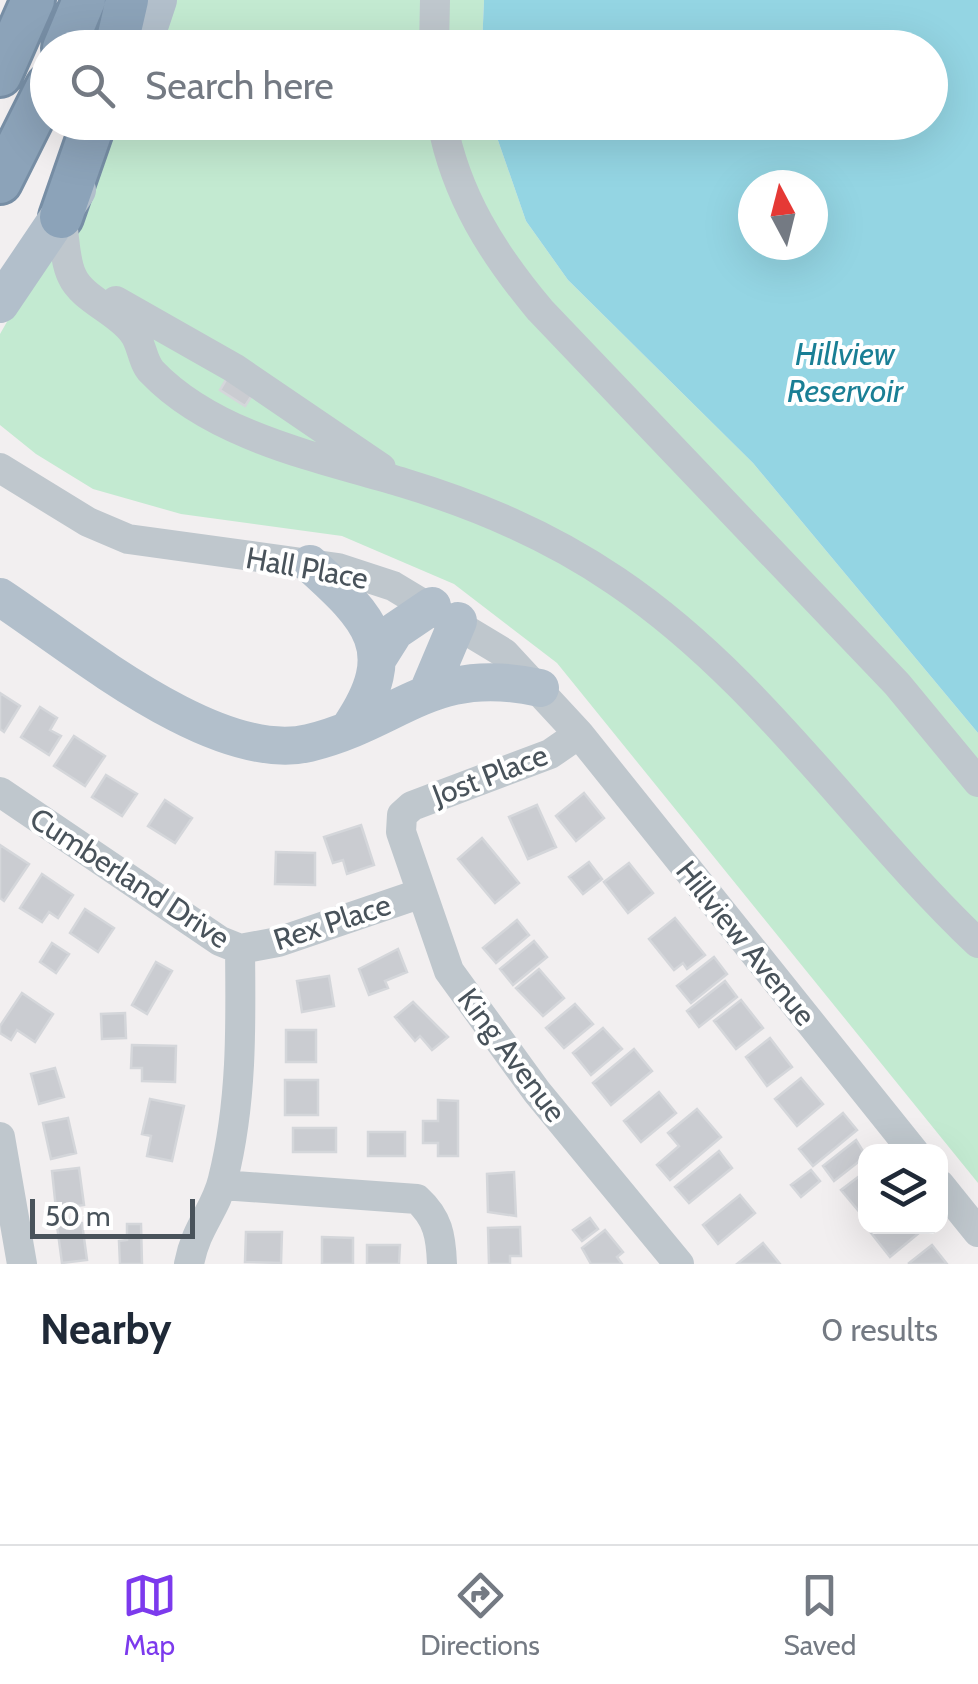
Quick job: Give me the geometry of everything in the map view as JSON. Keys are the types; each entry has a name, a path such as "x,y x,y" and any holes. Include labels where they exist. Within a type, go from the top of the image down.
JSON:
{"highway":[{"path":"0,75 33,0"},
{"path":"72,30 84,0"},
{"path":"120,30 128,0"},
{"path":"0,182 30,122"},
{"path":"62,216 88,140"}],"main road":[{"path":"148,30 158,0"},
{"path":"0,304 62,216 102,140"},
{"path":"310,564 358,614 375,639 378,658 374,691 351,726"},
{"path":"0,597 185,719 227,738 273,745 305,744 428,692 491,680 540,688"},
{"path":"378,658 394,631 445,613"},
{"path":"428,692 445,613"}],"street":[{"path":"434,30 435,0"},
{"path":"447,140 465,199 501,263 552,323 897,684 978,782"},
{"path":"62,216 72,278 134,332 150,371 226,427 262,436 324,464 405,483 548,540 614,580 680,628 756,698 890,851 978,943"},
{"path":"72,278 234,368 405,483"},
{"name":"Hall Place","path":"0,468 88,522 128,539 310,564 368,577 445,613 504,653 579,734"},
{"name":"Jost Place","path":"402,816 418,803 550,754 579,734"},
{"name":"Hillview Avenue","path":"579,734 908,1144"},
{"name":"Cumberland Drive","path":"0,792 220,941 240,949 241,1054 234,1130 222,1185 194,1235 189,1264"},
{"name":"King Avenue","path":"402,816 403,838 449,971 538,1092 680,1264"},
{"name":"Rex Place","path":"240,949 278,942 422,893"},
{"path":"0,1137 22,1264"},
{"path":"222,1185 416,1199 432,1213 440,1236 442,1264"},
{"path":"948,1195 978,1232"}],"green space":[{"path":"163,0 484,0 483,30 153,30"},
{"name":"Hillview Reservoir","path":"111,140 498,140 526,221 568,280 753,463 978,733 978,1183 557,663 454,584 342,536 181,514 93,489 36,454 0,425 0,334"}],"water":[{"name":"Hillview Reservoir","path":"484,0 978,0 978,733 753,463 568,280 526,221 498,140 948,140 948,30 483,30"}],"building":[{"path":"227,378 253,394 245,406 220,390"},
{"path":"0,693 20,706 4,732 0,729"},
{"path":"40,707 57,718 50,730 61,736 49,755 21,737"},
{"path":"74,736 105,756 85,786 54,766"},
{"path":"106,775 137,794 122,816 92,797"},
{"path":"584,793 604,818 576,841 556,816"},
{"path":"165,800 192,818 175,843 148,826"},
{"path":"537,805 556,847 528,859 509,817"},
{"path":"361,825 374,865 347,874 343,860 333,863 324,837"},
{"path":"482,838 519,883 495,903 458,859"},
{"path":"0,845 29,864 4,901 0,898"},
{"path":"276,852 315,853 315,885 275,884"},
{"path":"589,862 602,879 583,894 569,877"},
{"path":"629,863 653,893 628,913 604,882"},
{"path":"42,874 73,895 58,918 49,912 42,922 20,908"},
{"path":"85,909 114,928 98,952 70,933"},
{"path":"675,918 705,955 687,969 683,963 674,970 649,939"},
{"path":"517,920 529,935 496,963 483,948"},
{"path":"534,941 547,957 513,985 500,969"},
{"path":"52,943 69,954 56,973 40,962"},
{"path":"398,949 407,972 385,981 388,988 369,995 359,969"},
{"path":"714,957 727,974 691,1003 677,986"},
{"path":"156,962 172,971 147,1014 132,1005"},
{"path":"539,969 564,998 543,1016 516,988"},
{"path":"329,976 334,1006 302,1012 297,981"},
{"path":"725,981 737,997 699,1027 687,1011"},
{"path":"22,993 53,1014 35,1042 17,1030 11,1040 0,1033 0,1026"},
{"path":"741,1000 763,1028 736,1049 714,1021"},
{"path":"413,1002 448,1037 432,1050 420,1036 415,1041 395,1017"},
{"path":"575,1004 593,1024 564,1048 546,1028"},
{"path":"125,1013 126,1038 102,1039 101,1014"},
{"path":"603,1028 622,1049 591,1075 573,1053"},
{"path":"286,1030 316,1030 316,1062 286,1062"},
{"path":"770,1038 792,1067 767,1086 746,1057"},
{"path":"132,1045 176,1046 175,1082 142,1081 142,1068 131,1068"},
{"path":"634,1049 652,1071 611,1105 593,1083"},
{"path":"55,1068 64,1097 39,1104 31,1074"},
{"path":"801,1078 823,1104 797,1126 775,1099"},
{"path":"285,1080 318,1080 318,1115 285,1115"},
{"path":"659,1092 676,1113 641,1142 624,1121"},
{"path":"150,1099 184,1106 172,1161 147,1156 151,1136 142,1134"},
{"path":"438,1100 458,1101 458,1156 438,1156 438,1143 423,1143 423,1121 438,1121"},
{"path":"697,1109 721,1137 670,1180 657,1165 679,1146 668,1133"},
{"path":"843,1113 857,1130 813,1166 799,1149"},
{"path":"68,1118 76,1153 51,1159 43,1123"},
{"path":"293,1128 336,1128 336,1152 293,1152"},
{"path":"368,1132 405,1132 405,1156 368,1156"},
{"path":"856,1140 858,1162 834,1181 823,1166"},
{"path":"719,1151 732,1168 689,1203 675,1187"},
{"path":"79,1168 84,1205 56,1209 52,1171"},
{"path":"811,1170 820,1181 801,1197 791,1185"},
{"path":"514,1172 516,1216 488,1212 487,1174"},
{"path":"858,1177 858,1210 841,1190"},
{"path":"740,1195 755,1213 718,1244 703,1225"},
{"path":"68,1216 69,1224 82,1223 87,1260 62,1263 56,1218"},
{"path":"590,1218 598,1229 582,1241 573,1230"},
{"path":"127,1224 141,1224 142,1264 120,1264 119,1241 127,1240"},
{"path":"520,1227 521,1256 510,1256 510,1264 489,1264 488,1228"},
{"path":"605,1230 623,1252 617,1257 622,1264 591,1264 582,1248"},
{"path":"246,1232 282,1232 281,1263 245,1262"},
{"path":"872,1234 918,1234 890,1257"},
{"path":"322,1237 353,1238 353,1264 322,1264"},
{"path":"763,1243 780,1264 737,1264"},
{"path":"367,1245 400,1245 399,1264 367,1264"},
{"path":"932,1245 947,1264 909,1263"}]}
